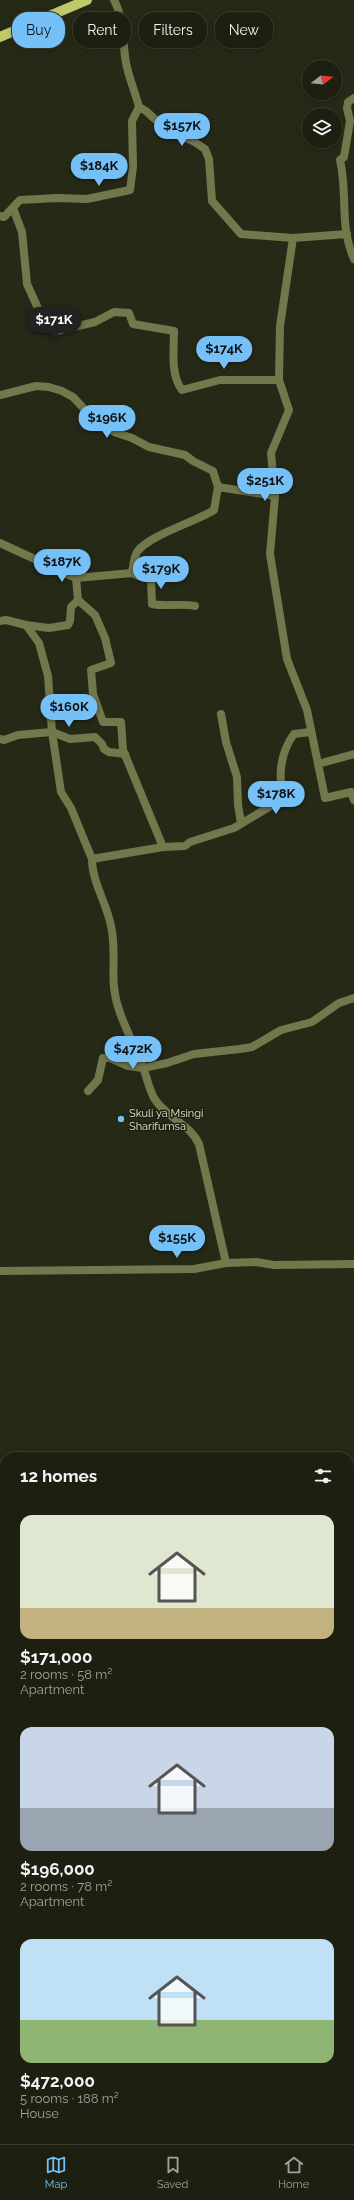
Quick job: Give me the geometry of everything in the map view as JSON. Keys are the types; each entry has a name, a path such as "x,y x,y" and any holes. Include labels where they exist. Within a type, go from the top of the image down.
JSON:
{"main road":[{"path":"0,37 87,0"}],"street":[{"path":"114,0 120,13 128,75 139,107 146,111 168,131 193,140 205,149 209,158 212,201 241,234 293,238 347,234"},
{"path":"354,98 348,102 346,108 350,121 344,157 340,160 344,179 343,220 349,249 354,259"},
{"path":"0,216 4,217 20,200 57,198 87,199 130,190 133,167 132,121 139,107"},
{"path":"13,208 22,232 27,284 46,326 57,332 95,322 114,312 129,313 133,324 174,331 174,365 176,383 182,390 220,380 279,380"},
{"path":"293,238 280,326 279,380 289,410 271,453 275,496 270,554 287,659 307,710 310,732 325,798 351,792 354,800"},
{"path":"0,395 36,386 49,387 62,391 73,397 89,414 105,424 114,432 132,438 149,447 185,455 193,461 213,471 218,487 214,510 153,539 137,552 132,573"},
{"path":"218,487 275,496"},
{"path":"0,542 76,578 132,573 138,576 148,576 151,579 152,604 166,606 179,604 195,606"},
{"path":"76,578 78,600 95,616 105,638 111,663 91,670 93,694 103,722 121,722 125,754 163,847"},
{"path":"0,621 6,620 26,625 49,628 68,625 70,621 71,607 78,600"},
{"path":"26,625 39,643 48,676 52,732 61,792 71,808 92,859 92,869 108,911 112,928 114,987 124,1027 143,1068 151,1092 160,1107 193,1135 199,1144 226,1263"},
{"path":"221,714 226,742 237,777 238,805 241,823"},
{"path":"0,739 4,740 18,734 52,732 70,739 95,737 102,744 104,749 109,752 125,754"},
{"path":"92,859 163,847 185,846 190,842 234,828 272,806 283,796 279,779 285,746 294,734 310,732"},
{"path":"318,764 354,754"},
{"path":"88,1091 98,1080 103,1058 110,1058 128,1066 143,1068 167,1063 194,1054 252,1047 281,1030 312,1022 339,1003 354,998"},
{"path":"0,1271 194,1269 226,1263 256,1262 274,1265 354,1264"}],"place":[{"name":"Skuli ya Msingi Sharifumsa","path":"121,1119"}]}
